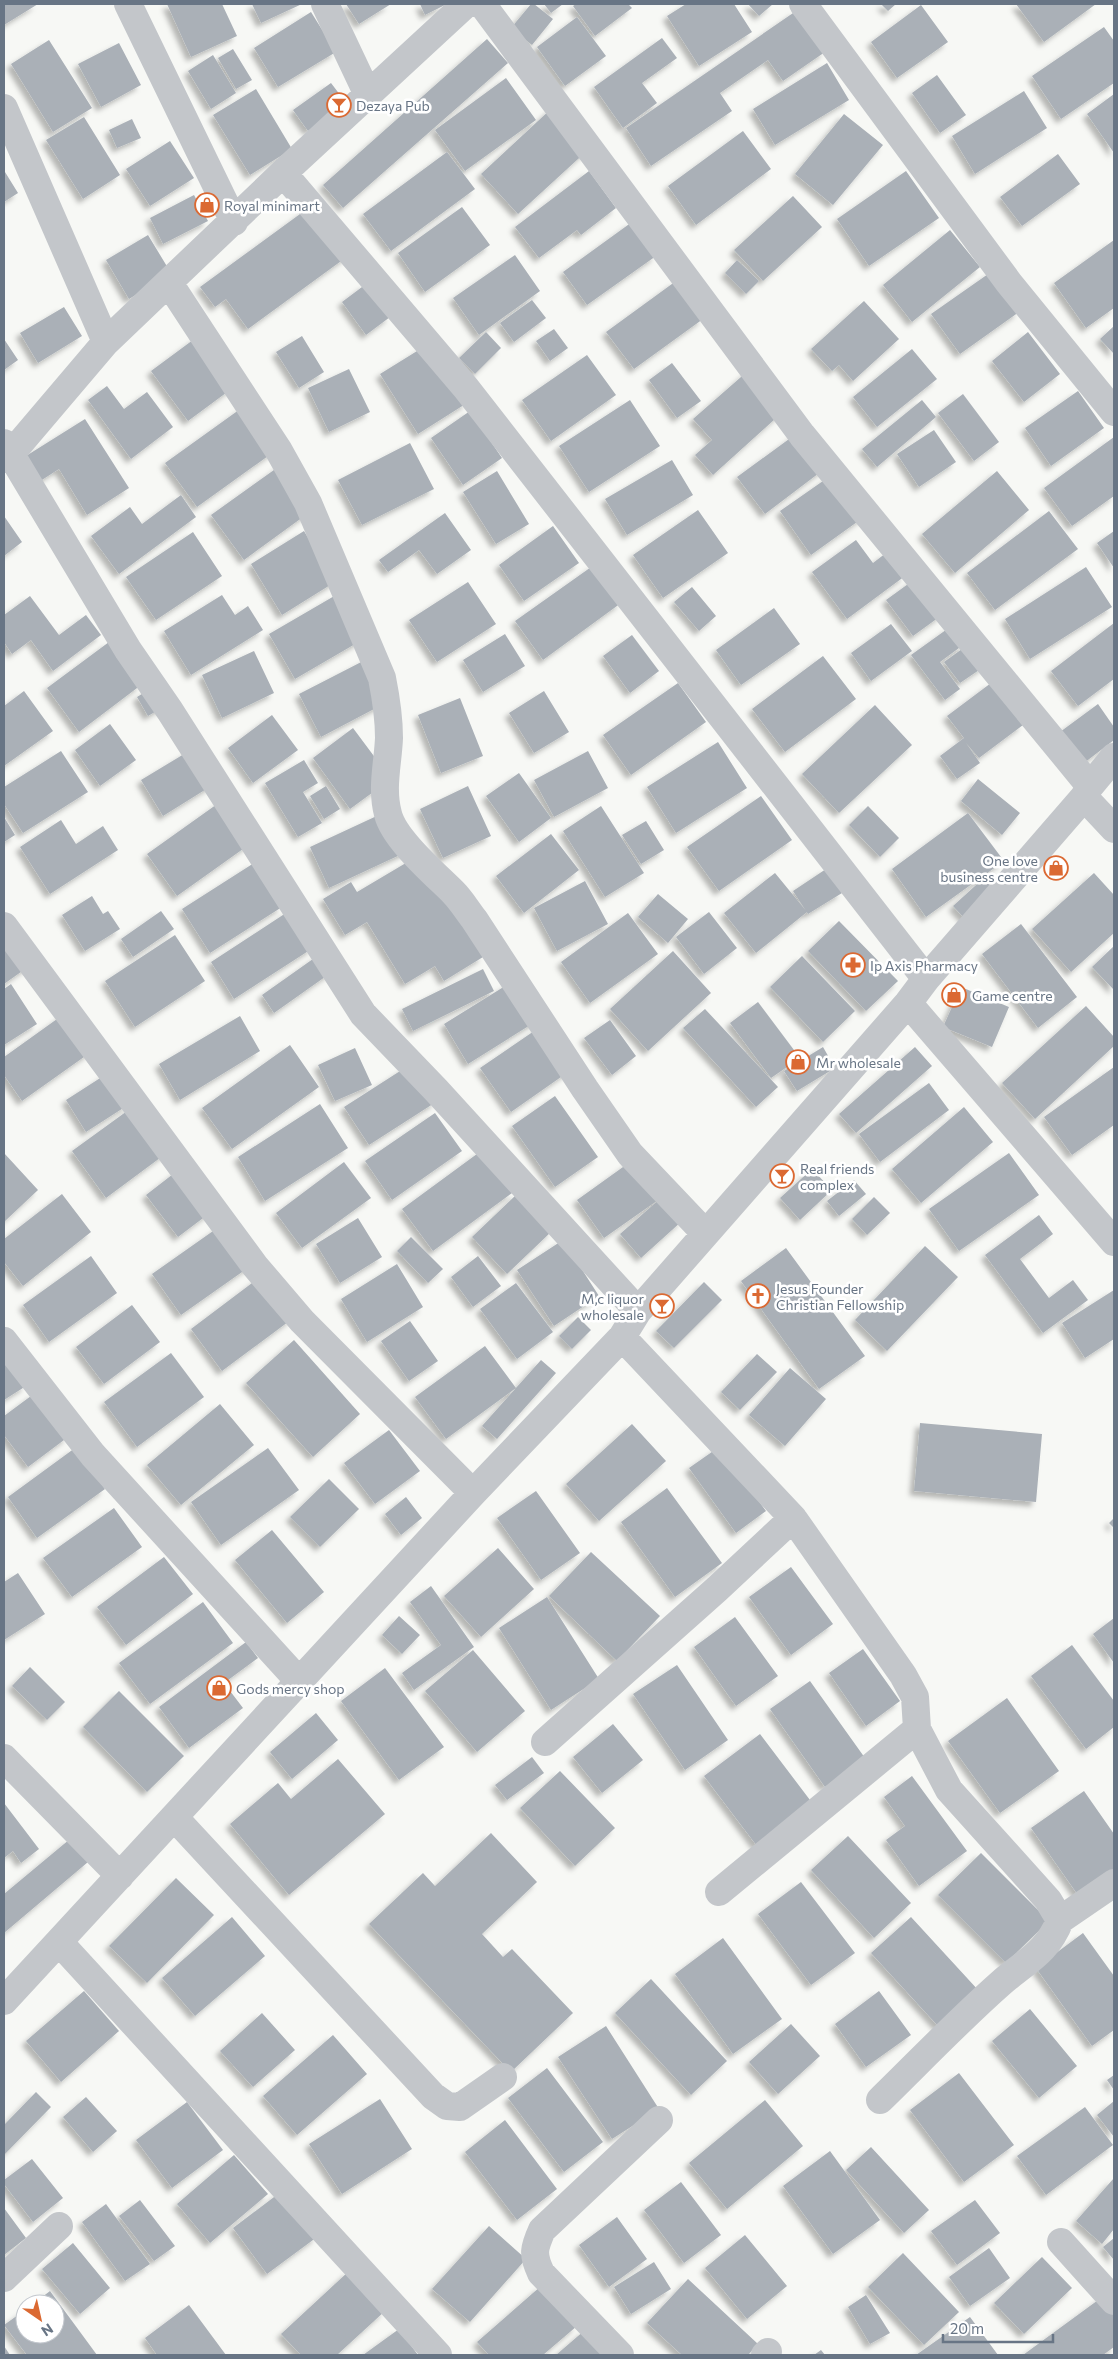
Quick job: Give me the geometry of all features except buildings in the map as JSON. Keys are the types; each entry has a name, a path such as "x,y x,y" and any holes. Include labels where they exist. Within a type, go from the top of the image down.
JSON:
{"street":[{"path":"128,4 234,222"},
{"path":"325,4 368,95"},
{"path":"466,4 283,173 234,222 106,342 6,452 128,650 170,711 363,1014 436,1090 638,1311"},
{"path":"482,4 802,435 1087,791 1114,829"},
{"path":"803,4 1009,283 1114,412"},
{"path":"4,108 106,342"},
{"path":"283,173 466,388 926,978"},
{"path":"169,283 279,451 308,503 382,678 388,708 389,740 384,772 388,815 403,839 425,866 454,893 474,919 585,1089 630,1154 705,1233"},
{"path":"4,2001 473,1493 622,1336 638,1311 908,1004 926,978 1114,757"},
{"path":"4,926 255,1266 302,1321 473,1493"},
{"path":"908,1004 1114,1242"},
{"path":"622,1336 793,1518 903,1676 914,1697 918,1729 949,1790 1048,1900 1060,1920"},
{"path":"4,1341 93,1454 299,1681"},
{"path":"545,1742 717,1589 793,1518"},
{"path":"719,1892 918,1729"},
{"path":"4,1758 120,1876"},
{"path":"174,1817 433,2096 447,2106 460,2107 503,2077"},
{"path":"880,2100 1001,1983 1037,1955 1054,1936 1060,1920 1114,1883"},
{"path":"59,1942 438,2355"},
{"path":"620,2355 541,2273 534,2259 535,2245 542,2230 658,2120"},
{"path":"4,2278 59,2226"},
{"path":"1060,2242 1114,2301"}],"place":[{"name":"Dezaya Pub","path":"339,105"},
{"name":"Royal minimart","path":"207,205"},
{"name":"One love business centre","path":"1056,868"},
{"name":"Ip Axis Pharmacy","path":"853,965"},
{"name":"Game centre","path":"954,995"},
{"name":"Mr wholesale","path":"798,1062"},
{"name":"Real friends complex","path":"782,1176"},
{"name":"Jesus Founder Christian Fellowship","path":"758,1296"},
{"name":"M,c liquor wholesale","path":"662,1306"},
{"name":"Gods mercy shop","path":"219,1688"}]}
